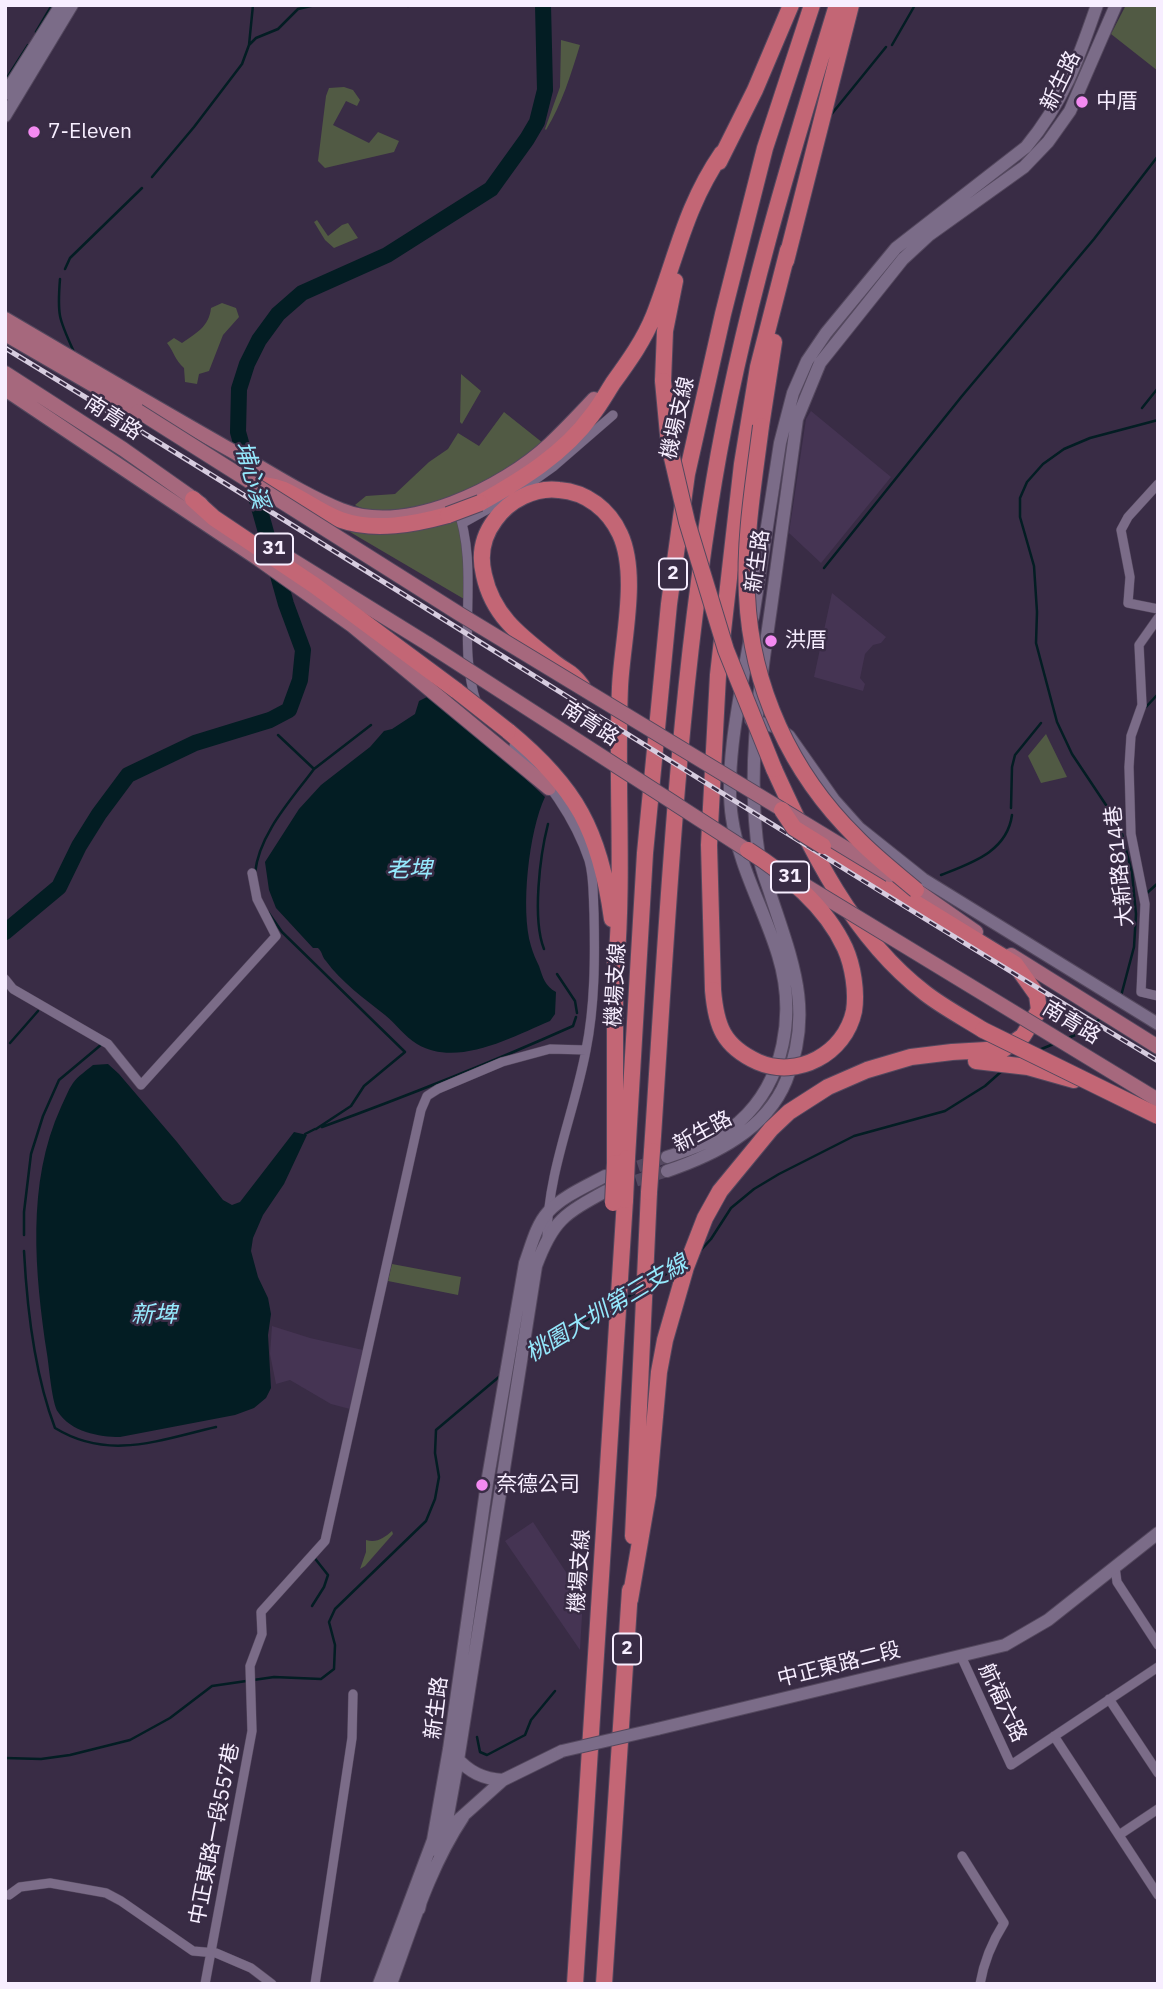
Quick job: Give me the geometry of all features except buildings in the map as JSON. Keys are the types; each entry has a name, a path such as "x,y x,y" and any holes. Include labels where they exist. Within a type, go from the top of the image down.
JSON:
{"highway":[{"path":"791,5 755,90 722,153 697,213 673,290 665,331 663,381 669,445 687,522 726,650 799,823 828,877 870,941 924,992 983,1030 1158,1116"},
{"name":"機場支線","path":"575,1984 616,1328 616,1166 668,604 687,474 733,273 765,148 811,5"},
{"name":"2","path":"604,1984 630,1600 649,1192 662,1160 672,857 695,608 715,479 741,348 791,156 837,5"},
{"path":"748,850 788,878 832,924 846,951 854,983 853,1012 849,1024 830,1050 807,1063 786,1068 765,1065 738,1051 724,1037 718,1021 713,990 709,845 718,675 742,464 758,367 851,5"},
{"path":"253,483 282,490 344,521 364,525 399,525 422,522 480,503 526,475 564,446 582,428 636,350 653,318 695,199 704,179 722,153"},
{"path":"788,250 751,499 747,597 756,666 790,751 809,781 855,837 916,890"},
{"path":"582,687 573,674 531,644 497,610 487,588 481,562 484,543 495,520 504,509 516,500 542,490 573,492 605,510 621,535 629,575 620,685 616,1166"},
{"path":"193,499 214,518 359,617 537,755 565,786 590,829 609,902 616,967"},
{"path":"630,1600 648,1495 659,1372 676,1299 705,1218 720,1191 771,1129 789,1112 828,1087 867,1070 930,1054 997,1051 1023,1036 1040,1007 1034,990 1015,964 794,828 782,810"},
{"path":"771,1129 844,1089 867,1080 909,1068 944,1062 998,1062 1028,1067 1112,1093"}],"main road":[{"path":"5,94 61,5"},
{"path":"5,116 72,5"},
{"name":"新生路","path":"662,1160 718,1136 746,1115 762,1098 776,1068 785,1038 786,1005 778,956 742,863 732,816 731,786 737,717 780,443 793,393 807,361 826,333 896,248 1026,147 1043,127 1073,72 1097,5"},
{"name":"新生路","path":"662,1160 701,1159 741,1137 776,1101 786,1081 801,1019 797,982 760,859 754,814 754,721 797,419 820,363 903,259 929,235 1024,167 1048,142 1075,100 1116,5"},
{"path":"5,318 256,465 343,511 368,516 414,514 456,502 489,486 521,467 549,445 594,399"},
{"name":"南青路","path":"5,334 138,411 458,613 916,890 1002,949 1158,1047"},
{"name":"南青路","path":"5,373 123,449 193,499 428,644 748,850 1158,1100"},
{"name":"31","path":"5,389 257,558 353,626 549,788"},
{"path":"463,715 476,703"},
{"path":"737,717 776,727 789,736 834,800 859,828 923,879 1158,1024"},
{"name":"新生路","path":"519,1336 525,1263 547,1213 616,1166"},
{"name":"新生路","path":"458,1760 510,1388 536,1266 547,1236 558,1222 579,1206 615,1198"},
{"name":"新生路","path":"458,1760 449,1749 487,1483 510,1388"},
{"name":"中正東路二段","path":"463,1817 503,1780 562,1751 1005,1645 1024,1636 1158,1533"},
{"path":"379,1984 433,1840 449,1749"},
{"path":"458,1760 467,1769 486,1779 503,1780"},
{"path":"419,1909 429,1866 444,1831 458,1760"},
{"path":"433,1840 463,1817"},
{"path":"391,1984 434,1870 463,1817"}],"street":[{"path":"464,523 515,494 543,474 613,415"},
{"path":"1158,484 1128,517 1121,530 1130,577 1128,603 1158,609"},
{"path":"456,502 464,523 469,566 470,659 476,703 487,718 538,770 574,825 593,877 595,961 586,1050 550,1191 547,1236"},
{"name":"大新路814巷","path":"1158,618 1139,645 1142,705 1131,736 1129,767 1131,834 1146,905 1141,992 1158,996"},
{"path":"5,979 13,989 108,1044 141,1085 276,936 257,899 252,873"},
{"name":"中正東路一段557巷","path":"205,1984 252,1731 250,1666 262,1634 261,1612 325,1541 421,1110 427,1096 438,1089 529,1053 550,1049 586,1050"},
{"path":"1115,1567 1117,1582 1158,1645"},
{"name":"航福六路","path":"961,1656 1011,1765 1054,1736"},
{"path":"1158,1667 1054,1736 1158,1895"},
{"path":"315,1984 352,1738 353,1694"},
{"path":"1109,1699 1158,1773"},
{"path":"1119,1835 1158,1809"},
{"path":"962,1856 1004,1923 994,1940 980,1984"},
{"path":"9,1895 19,1887 50,1883 106,1893 133,1908 193,1951 211,1953 251,1968 272,1984"}],"shaded area":[{"path":"1126,5 1158,5 1158,71 1111,34"},
{"path":"561,40 580,45 570,78 546,130 560,87"},
{"path":"344,87 353,90 360,100 357,106 346,101 333,125 369,143 378,132 399,141 394,152 325,168 318,161 326,96 329,88"},
{"path":"317,220 328,236 348,223 358,238 334,248 325,240 314,222"},
{"path":"222,303 236,308 239,317 223,335 209,371 199,374 197,384 185,382 184,368 167,343 174,338 182,343 192,336 205,325 211,308"},
{"path":"461,374 481,391 462,424 460,422"},
{"path":"811,411 891,477 821,563 789,533 806,419"},
{"path":"504,412 543,443 500,474 472,489 420,506 384,511 368,510 355,505 366,496 395,494 429,462 448,449 458,433 479,446"},
{"path":"457,519 466,560 464,599 350,532 360,530 399,533"},
{"path":"832,593 886,637 865,654 860,678 865,684 863,691 814,677"},
{"path":"1046,734 1067,777 1041,783 1028,756"},
{"path":"392,1264 461,1277 458,1295 388,1281"},
{"path":"272,1326 363,1350 350,1409 331,1404 290,1380 276,1384 270,1354"},
{"path":"533,1522 583,1598 580,1650 505,1541"},
{"path":"392,1531 393,1534 360,1569 366,1552 366,1540 380,1539"}],"water":[{"name":"老埤","path":"427,697 498,753 545,797 539,811 531,849 526,912 534,954 545,981 556,992 555,1014 550,1021 502,1042 484,1048 449,1053 433,1051 408,1038 332,969 318,948 313,948 276,908 269,890 265,862 299,809 321,785 370,747 384,731 415,714 419,701"},
{"name":"新埤","path":"108,1064 177,1142 223,1200 232,1205 240,1202 294,1132 307,1135 284,1184 263,1215 253,1238 251,1251 271,1314 268,1335 271,1388 266,1398 254,1408 235,1415 120,1437 103,1436 78,1429 64,1419 56,1408 43,1324 37,1261 36,1229 42,1166 50,1136 71,1086 93,1065"}],"waterway":[{"path":"36,32 52,5"},
{"path":"152,177 242,64 249,45 253,5"},
{"path":"249,45 256,38 278,29 298,9 315,5"},
{"name":"埔心溪","path":"5,932 59,887 79,846 128,775 195,743 270,720 289,710 300,680 303,650 286,604 238,432 239,389 247,364 259,340 278,314 302,293 387,255 491,189 537,122 545,90 543,5"},
{"path":"892,45 915,5"},
{"path":"5,81 28,45"},
{"path":"830,116 886,47"},
{"path":"824,568 962,396 1094,239 1158,156"},
{"path":"65,269 70,258 142,188"},
{"path":"60,279 60,317 74,352"},
{"path":"1142,408 1158,388"},
{"name":"桃園大圳第三支線","path":"1121,996 1134,947 1136,914 1132,873 1120,826 1072,754 1057,722 1036,643 1034,566 1020,517 1020,498 1027,482 1043,464 1064,449 1090,438 1158,420"},
{"path":"1146,707 1158,694"},
{"path":"1011,808 1015,755 1041,723"},
{"path":"314,769 371,725"},
{"path":"255,873 269,831 314,769 278,735"},
{"path":"941,875 975,860 995,847 1009,828 1012,815"},
{"path":"544,949 540,936 538,904 542,852 548,824"},
{"path":"1147,893 1158,883"},
{"path":"268,912 282,932 405,1052 364,1086 351,1106 316,1129"},
{"path":"557,974 575,1001 577,1013"},
{"path":"10,1043 38,1011"},
{"path":"322,1127 542,1040 573,1026 576,1017"},
{"name":"桃園大圳第三支線","path":"1068,1038 1085,1031 1101,1018"},
{"name":"桃園大圳第三支線","path":"1039,1050 1056,1043"},
{"path":"24,1235 31,1154 43,1116 59,1080 102,1044"},
{"name":"桃園大圳第三支線","path":"701,1250 731,1208 754,1189 779,1174 854,1136 945,1111 985,1086 1003,1070"},
{"path":"305,1134 315,1129"},
{"path":"24,1251 33,1341 55,1428 75,1438 115,1446 154,1442 216,1427"},
{"name":"桃園大圳第三支線","path":"652,1283 679,1266"},
{"name":"桃園大圳第三支線","path":"624,1299 637,1292"},
{"name":"桃園大圳第三支線","path":"528,1355 544,1343 613,1306"},
{"name":"桃園大圳第三支線","path":"5,1758 41,1759 70,1755 130,1740 170,1718 212,1686 274,1677 321,1679 334,1669 335,1645 329,1622 335,1609 426,1521 435,1499 439,1477 435,1453 436,1430 500,1376"},
{"path":"312,1606 328,1575 313,1556"},
{"path":"477,1737 480,1752 487,1755 525,1735 531,1720 555,1691"}],"tunnel":[{"path":"621,1172 667,1157"},
{"path":"619,1186 667,1171"}],"railway":[{"path":"5,348 1158,1061"}],"place":[{"name":"中厝","path":"1082,102"},
{"name":"7-Eleven","path":"34,132"},
{"name":"洪厝","path":"771,641"},
{"name":"奈德公司","path":"482,1485"}]}
